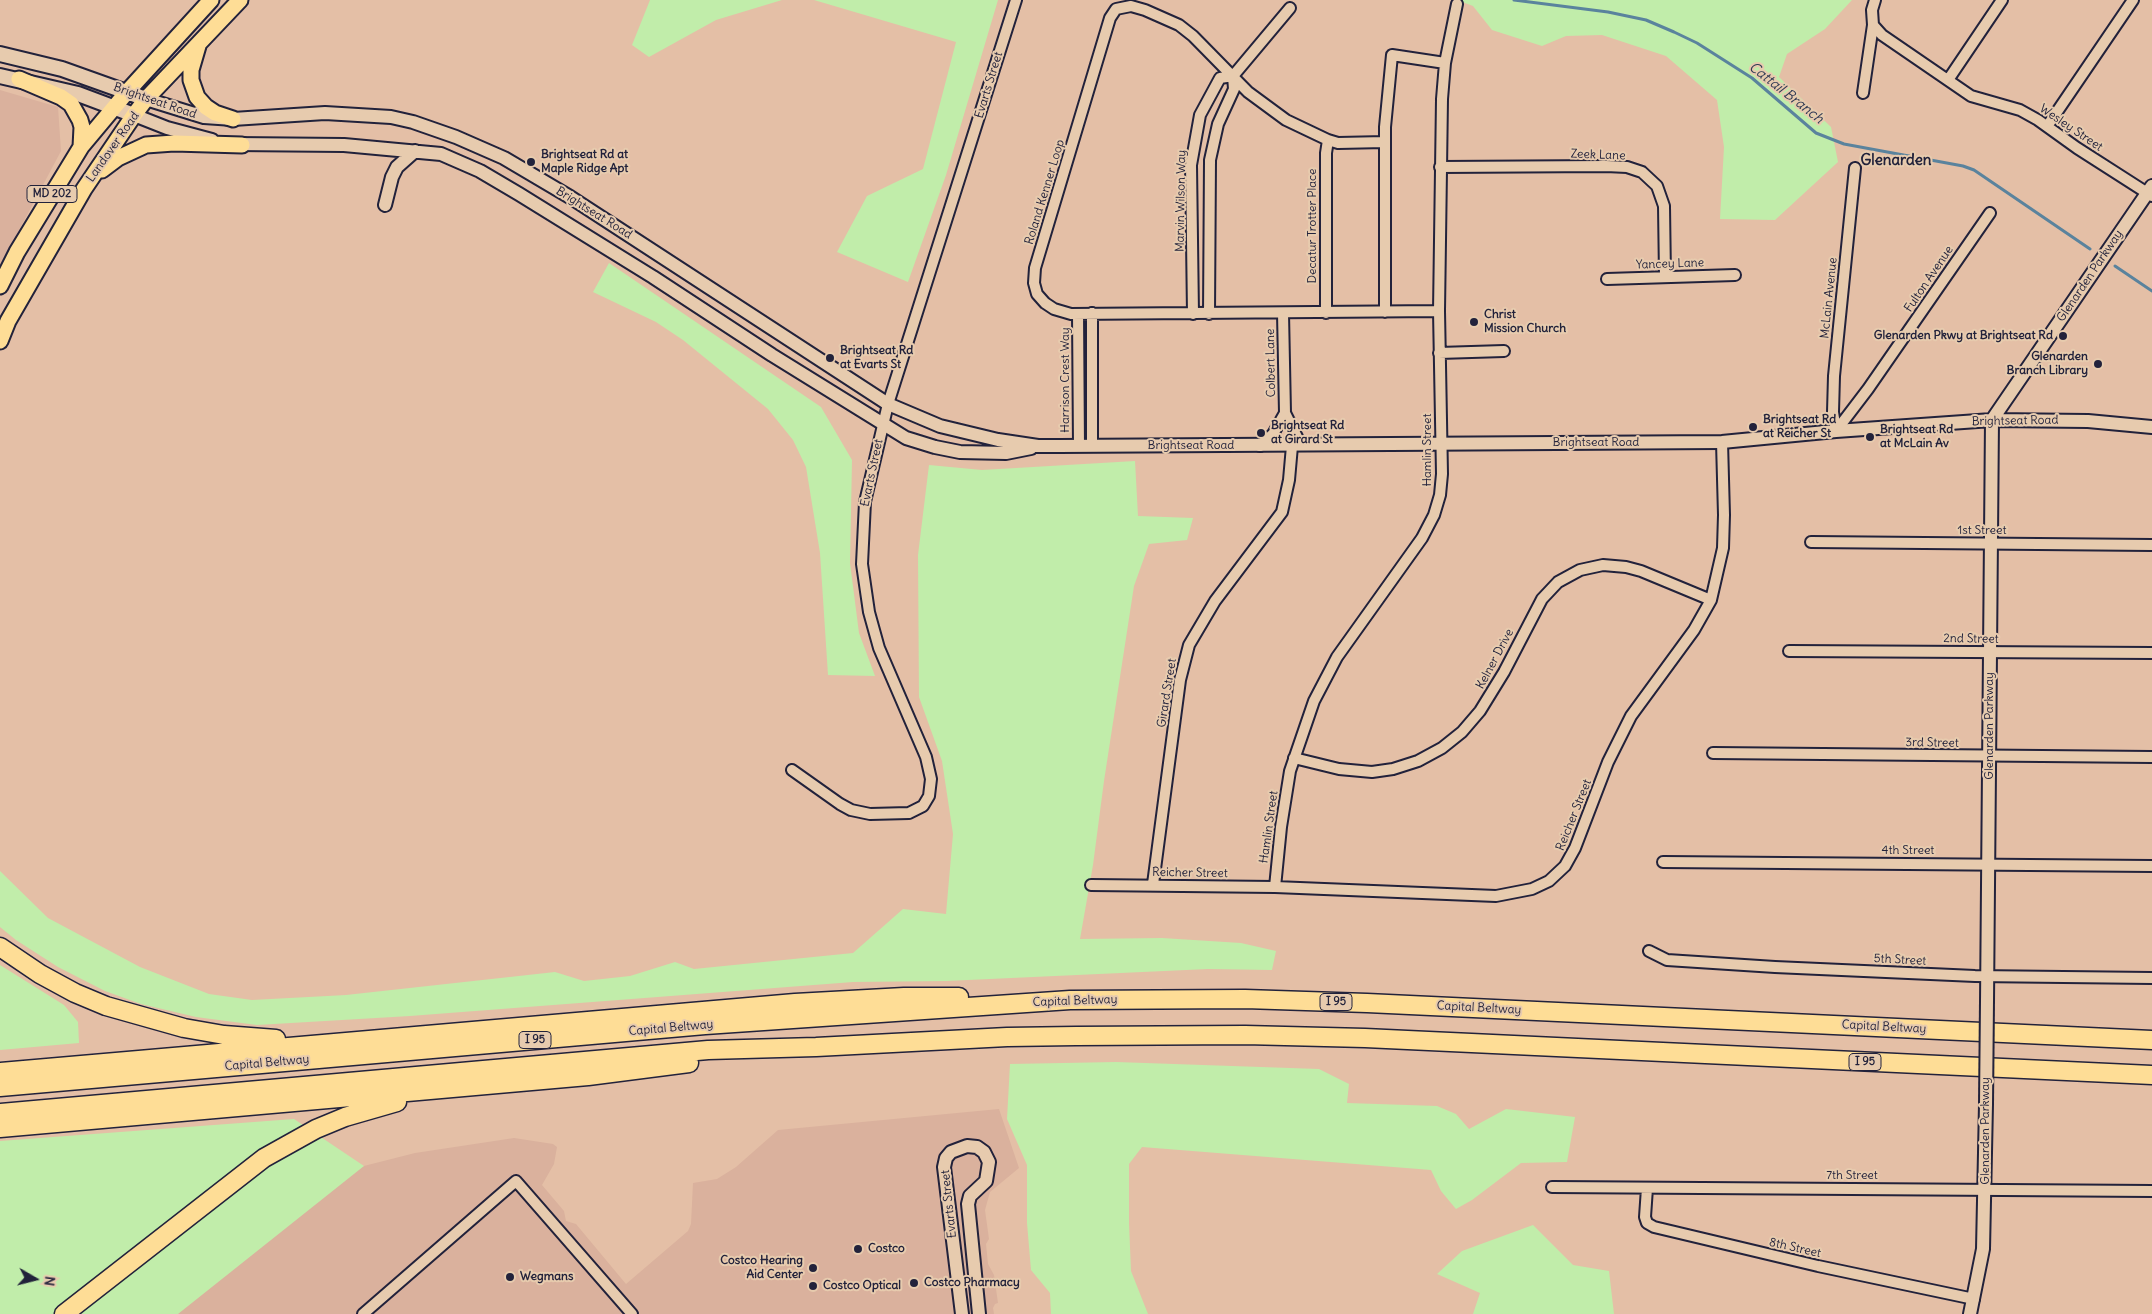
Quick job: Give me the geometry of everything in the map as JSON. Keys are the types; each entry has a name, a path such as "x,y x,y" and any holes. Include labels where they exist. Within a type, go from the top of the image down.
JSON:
{"highway":[{"path":"0,947 40,974 75,993 106,1006 158,1022 184,1028 255,1038 359,1041"},
{"path":"0,1072 693,1012 894,997 1070,1000"},
{"name":"Capital Beltway","path":"0,1087 705,1025 1070,1000 1236,999 1367,1003 2152,1040"},
{"name":"Capital Beltway","path":"0,1113 708,1050 816,1047 1008,1037 1245,1035 1365,1038 2152,1075"},
{"path":"0,1128 588,1076 816,1047"},
{"path":"64,1314 208,1200 264,1158 289,1142 316,1129 363,1111 461,1088"}],"main road":[{"name":"Landover Road","path":"0,286 16,252 82,147 127,92 211,0"},
{"name":"Landover Road","path":"0,341 8,321 84,189 134,116 146,100 240,0"},
{"path":"199,44 191,70 193,87 197,97 215,113 233,119"},
{"name":"Brightseat Road","path":"0,54 62,69 146,100"},
{"name":"Brightseat Road","path":"0,76 78,94 134,116"},
{"path":"19,80 60,97 71,104 80,120 82,147"},
{"path":"84,189 118,158 146,145 174,143 242,145"}],"street":[{"name":"Evarts Street","path":"792,770 840,804 852,810 870,814 909,813 923,806 929,796 931,779 926,757 879,648 869,612 864,582 862,543 865,502 888,404 1016,0"},
{"path":"1863,93 1873,25 1872,10 1875,0"},
{"path":"1948,80 2002,0"},
{"path":"2048,126 2133,0"},
{"name":"Hamlin Street","path":"1275,887 1284,803 1294,758 1311,708 1330,668 1422,538 1430,524 1440,495 1440,167 1445,63 1457,4"},
{"name":"Roland Kenner Loop","path":"1385,142 1338,143 1286,120 1248,92 1193,36 1168,19 1131,6 1116,9 1034,271 1037,294 1054,309 1078,314 1439,311"},
{"name":"Marvin Wilson Way","path":"1193,314 1192,165 1200,116 1213,88 1220,78 1233,76 1290,8"},
{"name":"Wesley Street","path":"1873,25 1882,35 1978,99 2020,110 2048,126 2077,148 2151,192"},
{"path":"1384,312 1385,127 1392,55 1445,63"},
{"path":"1209,314 1210,160 1218,124 1234,89 1233,76"},
{"name":"Brightseat Road","path":"146,100 188,113 233,119 325,113 391,117 436,129 480,146 570,197 888,404 940,426 966,434 1038,446 1296,446 1722,442 1836,431 1992,420 2088,421 2152,427"},
{"name":"Brightseat Road","path":"134,116 188,135 242,145 344,145 415,150 441,154 480,171 520,194 906,438 949,450 1006,453 1038,446"},
{"name":"Decatur Trotter Place","path":"1326,312 1326,153 1328,140"},
{"path":"385,204 392,177 397,167 415,150"},
{"name":"Zeek Lane","path":"1440,167 1606,166 1627,167 1642,172 1656,186 1664,206 1665,277"},
{"name":"McLain Avenue","path":"1836,431 1832,392 1855,168"},
{"name":"Glenarden Parkway","path":"1970,1314 1983,1249 1986,1189 1992,420 2151,192"},
{"name":"Fulton Avenue","path":"1836,431 1874,381 1990,213"},
{"name":"Yancey Lane","path":"1607,279 1734,274"},
{"name":"Colbert Lane","path":"1283,313 1285,412 1296,446"},
{"name":"Harrison Crest Way","path":"1078,314 1079,446"},
{"name":"Harrison Crest Way","path":"1092,314 1092,446"},
{"path":"1439,353 1504,350"},
{"name":"Colbert Lane","path":"1260,446 1274,434 1285,412"},
{"name":"Reicher Street","path":"1091,885 1153,884 1275,887 1496,896 1532,889 1549,880 1565,866 1575,848 1608,762 1631,716 1694,630 1711,600 1724,548 1722,442"},
{"name":"Girard Street","path":"1153,884 1180,680 1189,645 1215,601 1282,512 1296,446"},
{"name":"1st Street","path":"1811,542 2152,545"},
{"name":"Kelner Drive","path":"1294,758 1339,769 1372,772 1393,769 1418,761 1442,748 1462,732 1480,711 1500,678 1527,625 1546,595 1564,577 1580,570 1603,565 1626,567 1641,571 1711,600"},
{"name":"2nd Street","path":"1789,651 2152,653"},
{"name":"3rd Street","path":"1713,754 2152,757"},
{"name":"4th Street","path":"1663,862 2152,866"},
{"name":"5th Street","path":"1649,951 1661,959 1674,961 1988,976 2152,978"},
{"name":"Evarts Street","path":"962,1314 944,1167 946,1158 952,1152 967,1146 984,1152 989,1162 986,1181 970,1196 968,1204 979,1314"},
{"path":"363,1314 516,1181 627,1312"},
{"name":"7th Street","path":"1552,1186 2152,1191"},
{"name":"8th Street","path":"1647,1188 1645,1217 1648,1223 1654,1227 1818,1266 1974,1299"}],"shaded area":[{"path":"0,90 58,107 61,151 0,266"},
{"path":"999,1109 1019,1168 990,1192 985,1210 989,1239 986,1244 988,1264 994,1275 998,1303 993,1308 994,1314 163,1314 352,1169 415,1153 514,1138 553,1144 557,1147 554,1164 542,1185 564,1211 566,1221 576,1224 626,1284 688,1231 691,1224 693,1183 717,1179 736,1167 778,1130"}],"green space":[{"path":"650,0 782,0 716,20 649,57 632,45"},
{"path":"814,0 998,0 946,175 908,282 837,252 867,196 923,169 956,42"},
{"path":"1457,0 1852,0 1825,29 1787,54 1779,77 1831,127 1838,162 1775,220 1720,219 1724,147 1717,100 1666,56 1602,35 1566,36 1542,46 1492,30 1473,6"},
{"path":"609,263 821,407 852,460 850,563 859,633 875,676 828,675 820,553 806,467 793,440 768,409 683,340 656,322 593,292"},
{"path":"1135,461 1138,516 1193,518 1187,540 1149,544 1134,586 1093,865 1080,939 1162,938 1241,943 1276,951 1272,970 1208,969 946,981 853,982 410,1016 257,1025 196,1017 141,1004 105,991 58,967 16,940 0,927 0,871 48,918 140,967 209,994 252,1000 346,995 555,972 584,981 630,976 675,962 694,969 853,953 903,909 946,914 953,834 942,761 919,697 918,555 929,465 982,470"},
{"path":"0,965 64,1005 78,1022 79,1043 0,1050"},
{"path":"1116,1062 1319,1069 1349,1084 1347,1103 1437,1106 1456,1114 1469,1129 1506,1109 1575,1117 1567,1162 1521,1163 1472,1200 1456,1209 1441,1191 1431,1170 1142,1147 1129,1164 1129,1223 1131,1271 1148,1314 1051,1314 1050,1293 1031,1270 1027,1223 1027,1165 1007,1119 1010,1064"},
{"path":"294,1119 364,1166 178,1314 0,1314 0,1141"},
{"path":"1533,1225 1573,1265 1609,1271 1614,1314 1473,1314 1480,1293 1437,1274 1462,1251"}],"waterway":[{"name":"Cattail Branch","path":"1514,0 1608,12 1646,20 1674,32 1697,43 1752,78 1816,133 1844,144 1963,166 1974,170 2090,249"},
{"name":"Cattail Branch","path":"2115,266 2152,291"}],"place":[{"name":"Brightseat Rd at Maple Ridge Apt","path":"531,162"},
{"name":"Christ Mission Church","path":"1474,322"},
{"name":"Glenarden Pkwy at Brightseat Rd","path":"2063,336"},
{"name":"Brightseat Rd at Evarts St","path":"830,358"},
{"name":"Glenarden Branch Library","path":"2098,364"},
{"name":"Brightseat Rd at Reicher St","path":"1753,427"},
{"name":"Brightseat Rd at Girard St","path":"1261,433"},
{"name":"Brightseat Rd at McLain Av","path":"1870,437"},
{"name":"Costco","path":"858,1249"},
{"name":"Costco Hearing Aid Center","path":"813,1268"},
{"name":"Wegmans","path":"510,1277"},
{"name":"Costco Pharmacy","path":"914,1283"},
{"name":"Costco Optical","path":"813,1286"}],"district":[{"name":"Glenarden","path":"1896,161"}]}
